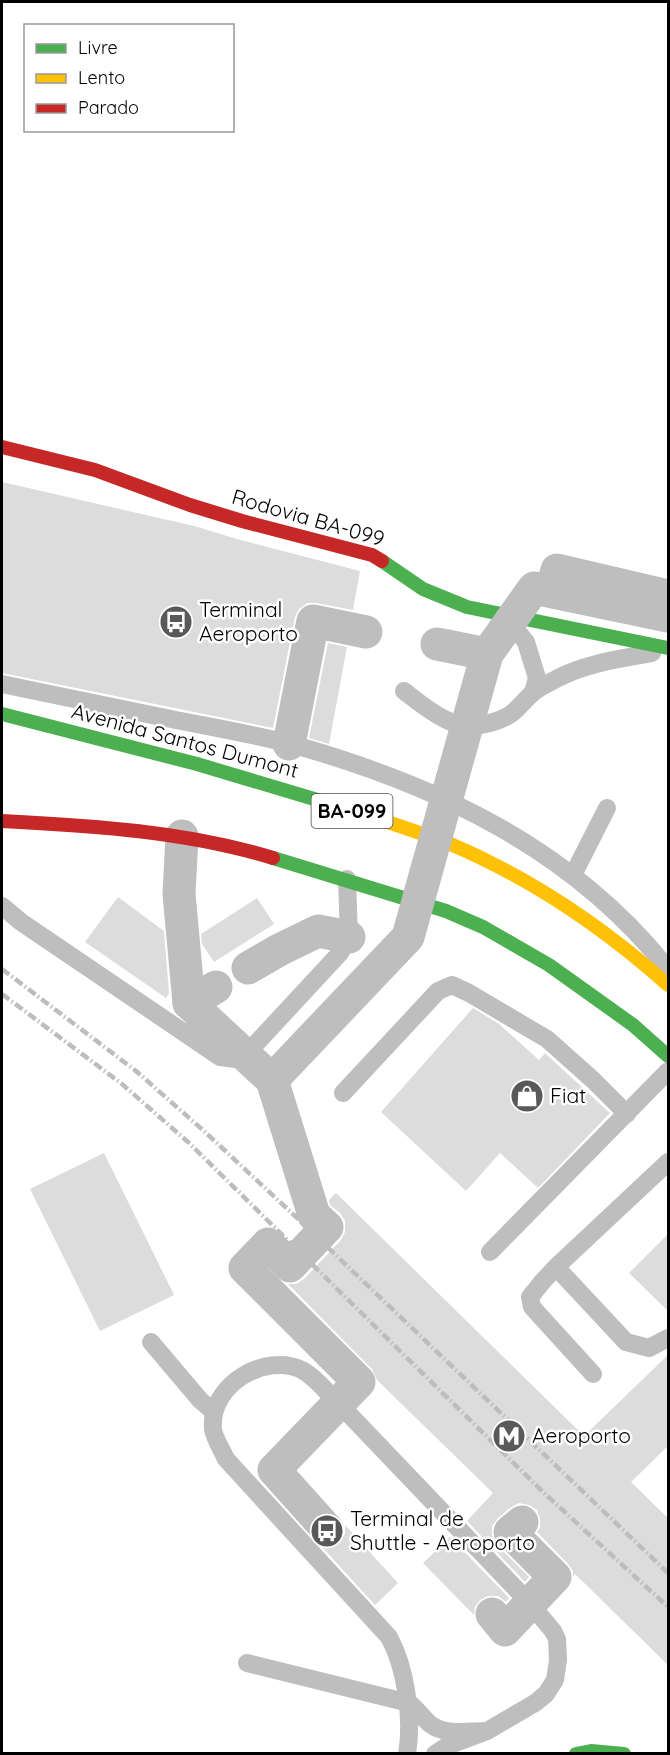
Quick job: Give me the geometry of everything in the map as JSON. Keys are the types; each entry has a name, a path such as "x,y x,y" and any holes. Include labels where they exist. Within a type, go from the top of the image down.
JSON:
{"main road":[{"name":"Rodovia BA-099","path":"2,447 95,470 190,505 242,521 372,555 386,562 423,589 467,607 669,649"},
{"name":"Avenida Santos Dumont","path":"2,714 243,776 448,844 521,880 668,973"},
{"path":"2,821 98,826 182,836 254,852 446,911 483,927 549,965 633,1025 669,1056"},
{"path":"576,1754 591,1751 624,1754"}],"street":[{"path":"669,596 557,570 553,584 669,609"},
{"path":"272,1080 408,937 487,654 534,588 669,616"},
{"path":"289,744 313,621 366,632"},
{"path":"437,644 487,654"},
{"path":"182,836 179,894 203,995 272,1080 314,1215 327,1227 290,1266 268,1244 245,1268 359,1382 274,1470 327,1529"},
{"path":"248,968 318,931 349,937"},
{"path":"492,1614 505,1630 555,1577 510,1532 522,1522"}],"lane":[{"path":"492,612 514,627 526,642 537,678 533,692"},
{"path":"404,691 433,714 452,723 470,727 483,725 508,716 533,692 582,668 669,649"},
{"path":"2,684 289,744 359,765 440,797 495,825 573,875 618,913 647,943 668,973"},
{"path":"573,875 607,808"},
{"path":"2,906 21,922 220,1057 236,1059 260,1041 340,953 349,937 347,879"},
{"path":"343,1093 438,991 452,985 547,1039 627,1114"},
{"path":"490,1252 669,1071"},
{"path":"593,1374 532,1307 530,1297 556,1267 669,1162"},
{"path":"556,1267 626,1342 649,1348 669,1338"},
{"path":"151,1342 200,1400 214,1412"},
{"path":"330,1395 316,1380 302,1370 283,1365 263,1366 243,1376 228,1389 214,1412 213,1430 225,1459 389,1637 396,1650 409,1703 407,1754"},
{"path":"346,1411 519,1592"},
{"path":"435,1754 447,1746 487,1731 546,1694 555,1680 558,1660 557,1639 537,1612"},
{"path":"247,1663 409,1703 437,1729 487,1731"}],"building":[{"name":"Terminal Aeroporto","path":"2,482 194,526 360,571 353,610 316,603 307,603 299,609 295,617 273,728 2,673"},
{"path":"328,643 347,647 329,744 309,738"},
{"path":"118,897 164,931 169,993 166,998 85,942"},
{"path":"257,898 274,924 214,962 202,944 201,934"},
{"path":"473,1008 499,1024 539,1060 545,1053 610,1113 538,1188 500,1153 466,1191 381,1112"},
{"path":"104,1153 174,1295 100,1331 30,1189"},
{"name":"Aeroporto","path":"336,1193 584,1436 669,1354 669,1445 631,1482 669,1519 669,1666 575,1574 573,1577 573,1571 568,1564 537,1532 540,1528 540,1519 537,1510 519,1503 498,1518 492,1526 492,1536 497,1545 529,1577 525,1582 467,1521 493,1493 377,1380 372,1369 288,1284 296,1284 304,1279 341,1240 345,1232 345,1221 340,1213 330,1205 329,1200"},
{"path":"669,1233 669,1312 629,1273"},
{"path":"345,1525 398,1583 375,1605 322,1547 331,1547 340,1542 345,1534"},
{"path":"450,1537 509,1598 506,1602 498,1596 488,1596 480,1600 475,1607 474,1615 423,1563"}],"railway":[{"path":"2,969 136,1071 204,1131 668,1573"},
{"path":"2,994 122,1084 188,1142 542,1491 668,1607"}],"traffic: fast":[{"path":"382,561 423,589 467,607 668,648"},
{"path":"2,714 197,764 361,813"},
{"path":"273,858 446,911 483,927 549,965 633,1025 668,1056"},
{"path":"576,1754 591,1751 624,1754"}],"traffic: slow":[{"path":"361,813 448,843 507,871 564,905 618,943 668,985"}],"traffic: jam":[{"path":"2,447 95,470 190,505 372,555 382,561"},
{"path":"2,821 139,831 206,842 273,858"}],"place":[{"name":"Terminal Aeroporto","path":"176,622"},
{"name":"Fiat","path":"527,1096"},
{"name":"Aeroporto","path":"509,1436"},
{"name":"Terminal de Shuttle - Aeroporto","path":"327,1531"}]}
